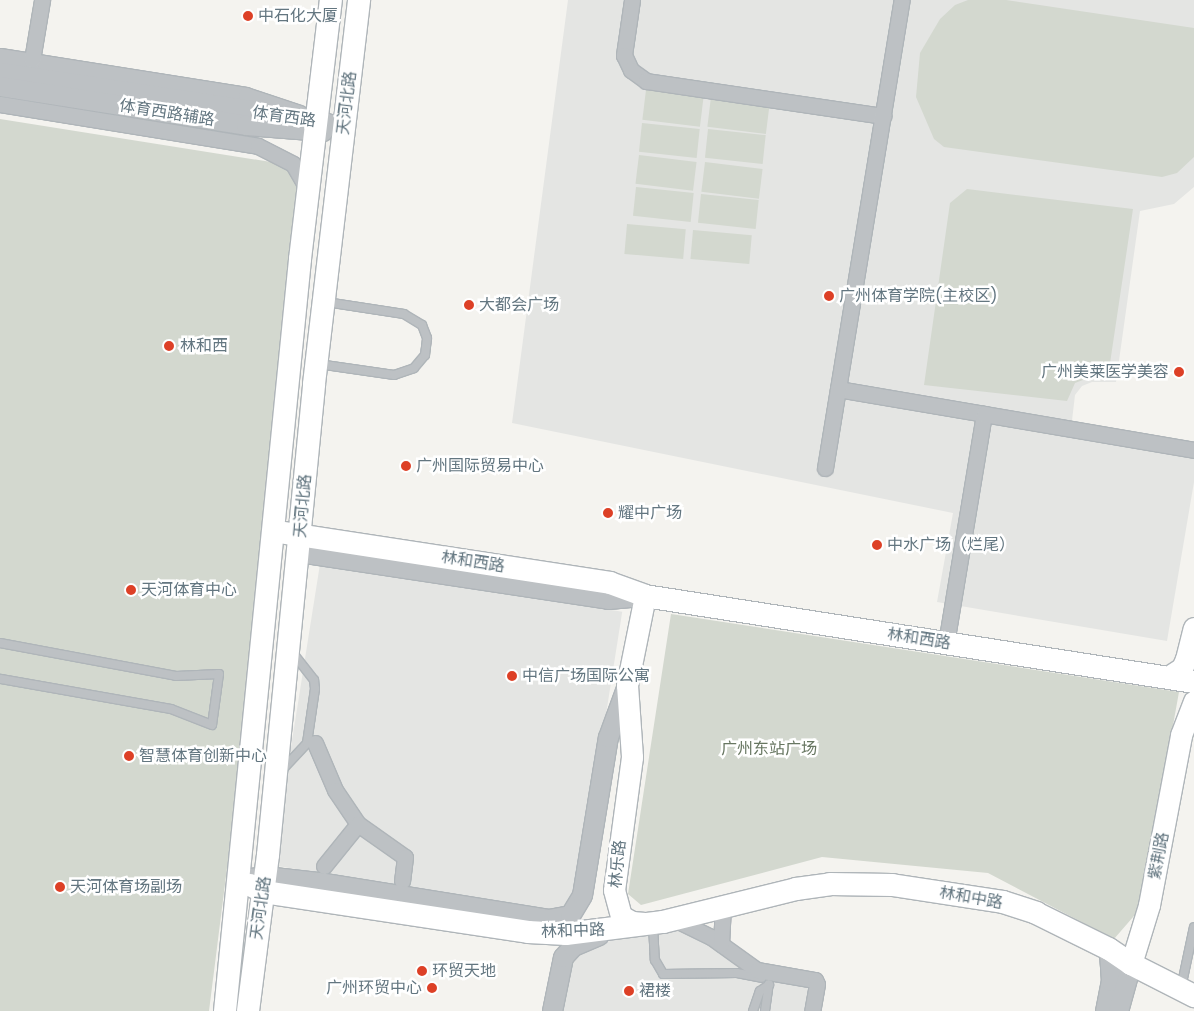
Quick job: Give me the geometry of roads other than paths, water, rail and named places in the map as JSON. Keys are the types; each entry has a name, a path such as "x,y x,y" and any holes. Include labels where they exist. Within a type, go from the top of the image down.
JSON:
{"main road":[{"name":"天河北路","path":"225,1011 240,880 309,191 331,0"},
{"name":"天河北路","path":"248,1011 264,884 287,645 300,544 316,364 359,0"},
{"path":"328,38 354,40"},
{"name":"林和西路","path":"274,532 300,544 610,583 645,596 1194,682"},
{"name":"林乐路","path":"645,596 627,685 632,757 615,899 626,920 664,921"},
{"path":"1168,677 1182,668 1194,628"},
{"name":"紫荆路","path":"1131,964 1149,905 1181,735 1194,701"},
{"name":"林和中路","path":"240,880 528,932 585,934 664,921 813,887 892,885 1003,902 1036,913 1109,949 1131,964 1187,993"}],"street":[{"path":"32,60 42,0"},
{"path":"632,0 624,55 631,70 646,81 883,116"},
{"path":"825,468 902,0"},
{"name":"体育西路辅路","path":"0,56 246,95 274,102 317,126"},
{"name":"体育西路","path":"0,72 317,126"},
{"name":"体育西路","path":"0,86 246,125 344,128"},
{"name":"体育西路辅路","path":"0,104 258,146 293,164 309,191"},
{"path":"838,389 1194,450"},
{"path":"946,644 984,414"},
{"name":"林乐路","path":"548,919 570,915 582,895 608,737 627,685"},
{"path":"315,743 335,790 358,824 405,857 402,881"},
{"path":"324,866 358,824"},
{"name":"林和中路","path":"264,884 548,919"},
{"path":"721,944 723,908"},
{"path":"552,1011 563,957 573,946 586,938 664,921 721,944 770,979 814,980 817,984 812,1011"},
{"path":"1105,1011 1110,981 1109,949"},
{"name":"紫荆路","path":"1118,1011 1131,964"}],"lane":[{"path":"316,364 394,375 414,368 425,355 427,338 422,324 404,314 323,301"},
{"path":"0,643 176,676 219,674 212,725 171,709 0,678"},
{"path":"275,777 308,743 315,689 314,680 287,645"},
{"path":"664,921 655,960 663,974 738,973 770,979"},
{"path":"1187,993 1194,927"},
{"path":"753,1011 760,991 770,979"},
{"path":"765,1011 770,979"}],"place":[{"name":"中石化大厦","path":"248,16"},
{"name":"广州体育学院(主校区)","path":"829,296"},
{"name":"大都会广场","path":"469,305"},
{"name":"林和西","path":"169,346"},
{"name":"广州美莱医学美容","path":"1179,372"},
{"name":"广州国际贸易中心","path":"406,466"},
{"name":"耀中广场","path":"608,513"},
{"name":"中水广场（烂尾）","path":"877,545"},
{"name":"天河体育中心","path":"131,590"},
{"name":"中信广场国际公寓","path":"512,676"},
{"name":"智慧体育创新中心","path":"129,756"},
{"name":"天河体育场副场","path":"60,887"},
{"name":"环贸天地","path":"422,971"},
{"name":"广州环贸中心","path":"432,988"},
{"name":"裙楼","path":"629,991"}],"park label":[{"name":"广州东站广场","path":"769,749"}]}
